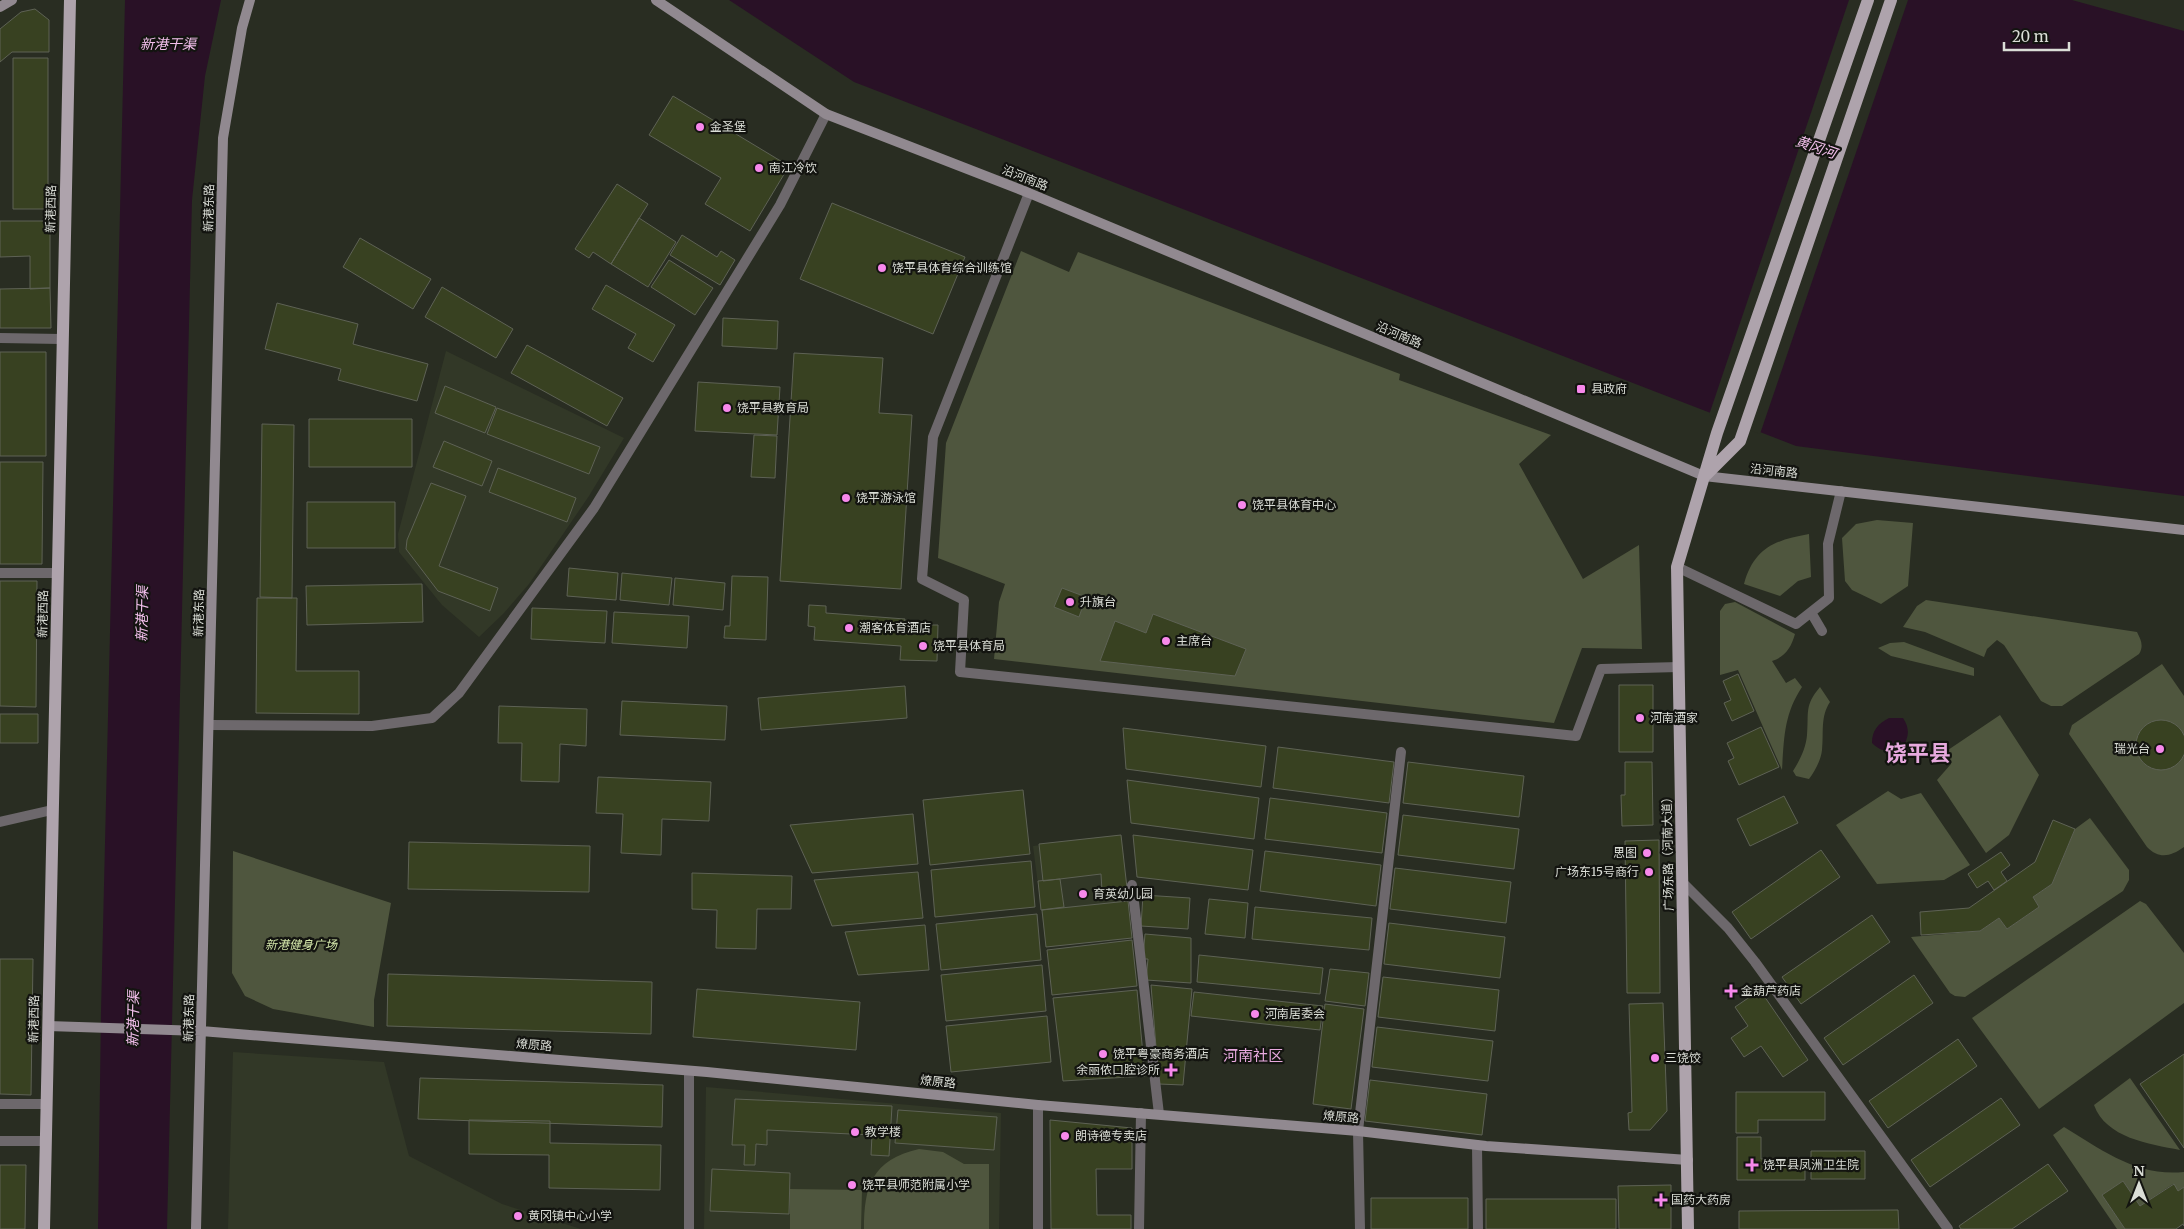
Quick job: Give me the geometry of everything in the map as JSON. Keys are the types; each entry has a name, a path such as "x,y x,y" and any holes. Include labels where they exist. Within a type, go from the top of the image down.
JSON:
{"main road":[{"path":"0,7 12,0"},
{"name":"新港西路","path":"44,1229 61,339 70,0"},
{"name":"新港东路","path":"196,1229 223,138 240,36 250,0"},
{"name":"沿河南路","path":"656,0 826,114 1029,193 1704,476 2184,530"},
{"name":"广场东路（河南大道）","path":"1688,1229 1677,566 1717,433 1868,0"},
{"path":"1704,476 1740,440 1891,0"},
{"name":"燎原路","path":"48,1026 86,1029 201,1031 690,1071 1038,1105 1358,1131 1476,1145 1688,1160"}],"street":[{"path":"209,725 372,726 432,718 459,692 594,508 780,205 826,114"},
{"path":"1029,193 933,436 922,579 964,600 960,672 1576,736 1601,669 1679,667"},
{"path":"0,338 61,339"},
{"path":"1677,566 1796,624 1812,614 1829,598 1828,544 1841,491"},
{"path":"0,573 58,573"},
{"path":"1812,614 1822,631"},
{"path":"1360,1229 1358,1131 1401,752"},
{"path":"0,822 52,810"},
{"path":"1682,883 1728,928 1755,962 1948,1229"},
{"path":"1132,885 1159,1114"},
{"path":"688,1229 690,1071"},
{"path":"0,1104 46,1104"},
{"path":"1038,1105 1038,1229"},
{"path":"1139,1229 1141,1114"},
{"path":"0,1141 46,1141"},
{"path":"1476,1145 1478,1229"}],"shaded area":[{"path":"446,351 624,438 589,496 529,584 504,613 479,637 442,605 399,552 398,534"},
{"name":"育英幼儿园","path":"1121,835 1132,938 1046,947 1033,846"},
{"path":"233,1052 384,1062 409,1156 502,1204 581,1229 228,1229"},
{"name":"饶平县师范附属小学","path":"706,1087 1001,1113 999,1229 704,1229"}],"green space":[{"name":"饶平县体育中心","path":"1021,251 1069,272 1078,252 1400,374 1399,380 1551,435 1519,464 1583,579 1639,545 1642,649 1582,648 1554,723 994,659 999,602 1005,584 938,558 946,443"},
{"path":"1877,520 1913,523 1908,586 1881,604 1852,590 1845,581 1842,538 1856,524"},
{"path":"1809,534 1811,577 1798,581 1780,596 1744,584 1748,572 1760,554 1776,543"},
{"path":"1926,600 2137,632 2142,646 2139,654 2062,706 2051,706 2041,701 2004,645 1997,640 1987,649 1984,657 1925,632 1903,627 1917,606"},
{"path":"1735,602 1795,634 1792,644 1787,651 1781,657 1772,661 1786,683 1795,678 1802,687 1788,717 1784,737 1782,770 1738,670 1720,675 1720,611 1725,604"},
{"path":"1904,642 1974,668 1974,676 1891,656 1878,648 1890,643"},
{"path":"2162,664 2184,696 2184,847 2169,855 2160,855 2147,847 2069,734 2072,725"},
{"path":"1820,687 1830,702 1825,713 1820,758 1809,779 1796,776 1793,771 1805,745 1809,704"},
{"path":"2000,715 2039,775 2009,835 1986,853 1937,780 1951,764 1948,750"},
{"path":"1888,791 1901,799 1921,793 1970,865 1944,880 1877,884 1836,825"},
{"path":"2090,818 2129,870 2129,880 2123,891 1965,997 1955,996 1950,993 1911,937 1980,931 1999,918 2007,929 2039,907 2033,897 2052,884 2075,829"},
{"name":"新港健身广场","path":"233,851 391,903 374,1000 374,1027 273,1009 245,996 232,973"},
{"path":"2140,901 2146,904 2184,953 2184,1003 2039,1109 1972,1018"},
{"path":"2130,1078 2180,1150 2130,1138 2108,1125 2100,1116 2094,1105"},
{"path":"2064,1127 2106,1153 2135,1166 2167,1172 2184,1172 2184,1187 2178,1191 2173,1184 2140,1206 2123,1181 2102,1195 2125,1229 2117,1229 2053,1135"},
{"path":"919,1149 943,1152 964,1164 989,1164 989,1229 864,1229 866,1200 874,1177 891,1160"},
{"path":"790,1189 862,1190 861,1229 790,1229"}],"water":[{"name":"新港干渠","path":"125,0 221,0 205,76 192,200 167,1229 98,1229 101,1012"},
{"name":"黄冈河","path":"729,0 2072,0 2184,31 2184,496 1796,446 854,82"},
{"path":"1889,718 1903,718 1908,732 1903,747 1886,751 1879,749 1872,743 1872,738 1876,728"}],"pier":[{"path":"1849,0 1908,0 1760,434 1709,415"}],"building":[{"path":"35,9 49,20 49,52 12,52 0,62 0,29 21,12"},
{"path":"13,58 48,58 48,209 13,209"},
{"path":"673,96 789,166 750,231 705,204 721,178 649,135"},
{"path":"617,184 648,204 611,264 593,252 589,258 575,249"},
{"name":"饶平县体育综合训练馆","path":"832,203 965,257 933,334 800,279"},
{"path":"639,218 676,242 648,287 611,264"},
{"path":"0,221 50,221 50,288 30,289 30,256 0,257"},
{"path":"682,235 717,257 721,251 735,260 720,285 670,255"},
{"path":"360,238 431,279 413,309 343,267"},
{"path":"669,260 713,288 695,315 651,287"},
{"path":"606,285 675,325 653,362 628,348 636,334 592,309"},
{"path":"442,287 513,329 496,358 425,317"},
{"path":"50,288 51,328 0,328 0,289"},
{"path":"277,303 358,324 353,344 428,364 417,401 338,380 341,369 265,349"},
{"path":"723,318 778,321 777,349 722,346"},
{"path":"527,345 623,398 607,426 511,373"},
{"path":"0,352 46,352 46,456 0,456"},
{"name":"饶平游泳馆","path":"794,353 883,358 879,413 912,415 901,589 780,581"},
{"path":"698,382 780,387 777,435 695,431"},
{"path":"445,386 496,407 485,433 435,413"},
{"path":"497,408 600,447 589,474 487,434"},
{"path":"309,419 412,419 412,467 309,467"},
{"path":"262,424 294,425 292,598 260,597"},
{"path":"754,435 777,436 775,478 751,477"},
{"path":"444,441 492,461 482,486 433,467"},
{"path":"0,462 43,462 42,564 0,564"},
{"path":"498,468 576,498 567,522 489,492"},
{"path":"431,483 466,496 439,566 498,588 490,611 438,591 406,549 407,540"},
{"path":"307,502 395,502 395,548 307,548"},
{"path":"569,568 618,573 616,600 567,596"},
{"path":"622,573 672,578 669,605 620,600"},
{"path":"732,576 768,577 766,640 724,638 725,626 730,626"},
{"path":"675,578 725,583 723,610 673,605"},
{"path":"0,581 37,581 36,707 0,706"},
{"path":"422,584 423,622 307,625 306,586"},
{"name":"升旗台","path":"1062,588 1086,597 1079,617 1054,607"},
{"path":"257,598 297,598 296,671 359,671 359,714 256,713"},
{"path":"809,605 826,606 826,613 905,619 904,625 938,625 937,661 900,660 901,646 814,640 815,627 808,626"},
{"path":"532,608 607,611 605,643 531,639"},
{"path":"614,612 689,616 687,648 612,643"},
{"name":"主席台","path":"1153,614 1246,649 1235,676 1100,661 1115,621 1146,633"},
{"path":"1738,674 1754,711 1732,721 1724,703 1731,700 1723,681"},
{"path":"1619,685 1653,685 1653,752 1619,752"},
{"path":"905,686 907,718 761,730 758,698"},
{"path":"622,701 727,706 725,740 620,735"},
{"path":"499,706 587,709 586,746 560,744 559,782 521,781 522,743 498,743"},
{"path":"0,714 38,714 38,743 0,743"},
{"name":"瑞光台","path":"2156,720 2166,720 2179,727 2186,740 2186,750 2179,763 2166,770 2156,770 2147,766 2140,759 2136,750 2136,740 2140,731 2147,724"},
{"path":"1761,727 1779,767 1739,785 1728,761 1734,758 1727,743"},
{"path":"1123,728 1266,746 1261,787 1126,769"},
{"path":"1278,747 1394,762 1389,803 1273,788"},
{"path":"1408,762 1524,776 1519,817 1403,803"},
{"path":"1625,762 1652,762 1653,825 1622,826 1621,795 1625,795"},
{"path":"598,777 711,782 709,821 662,819 661,855 621,853 623,814 596,813"},
{"path":"1127,780 1259,798 1254,839 1131,823"},
{"path":"1023,790 1030,854 930,865 923,800"},
{"path":"1784,796 1798,823 1750,846 1737,819"},
{"path":"1270,798 1387,813 1382,853 1265,839"},
{"path":"913,814 918,864 812,873 790,825"},
{"path":"1403,815 1519,829 1514,869 1398,855"},
{"path":"2053,820 2075,829 2052,884 2033,897 2039,907 2007,929 1999,918 1980,931 1921,935 1920,912 1969,908 2035,862"},
{"path":"1121,835 1127,888 1102,891 1101,874 1043,881 1039,844"},
{"path":"1133,835 1253,850 1248,890 1137,877"},
{"path":"1659,840 1660,993 1627,993 1625,841"},
{"path":"409,842 590,846 589,892 408,889"},
{"path":"1821,850 1840,877 1751,939 1732,912"},
{"path":"1265,851 1381,865 1376,906 1260,891"},
{"path":"2001,852 2010,865 2001,872 2007,881 1994,890 1988,881 1977,888 1968,874"},
{"path":"1031,861 1035,907 935,917 931,870"},
{"path":"1395,868 1511,882 1506,923 1390,909"},
{"path":"918,872 923,918 832,926 814,880"},
{"path":"692,873 792,876 791,909 757,909 756,949 716,948 717,910 692,909"},
{"path":"1060,879 1064,907 1041,910 1038,881"},
{"path":"1143,895 1190,898 1188,929 1141,926"},
{"path":"1209,899 1248,903 1245,938 1205,934"},
{"path":"1128,901 1132,938 1046,947 1042,910"},
{"path":"1255,907 1372,918 1369,950 1252,939"},
{"path":"1037,914 1041,960 941,970 936,924"},
{"path":"1872,915 1890,942 1801,1004 1782,977"},
{"path":"1389,923 1505,937 1500,978 1384,964"},
{"path":"925,925 929,970 858,975 845,932"},
{"path":"1145,934 1191,938 1191,983 1146,980 1148,959 1143,959"},
{"path":"1132,940 1137,986 1052,995 1047,950"},
{"path":"1199,955 1323,968 1320,994 1197,982"},
{"path":"0,959 33,959 31,1095 0,1094"},
{"path":"1042,965 1046,1011 946,1021 941,975"},
{"path":"1330,969 1369,973 1365,1006 1325,1001"},
{"path":"388,974 652,982 651,1034 387,1026"},
{"path":"1914,975 1933,1003 1843,1065 1824,1038"},
{"path":"1383,977 1499,990 1495,1031 1378,1017"},
{"path":"1151,985 1192,989 1183,1085 1159,1084"},
{"path":"697,989 860,1002 856,1050 693,1037"},
{"path":"1137,990 1145,1076 1063,1081 1053,998"},
{"path":"1760,990 1808,1060 1783,1077 1761,1046 1744,1057 1731,1038 1748,1026 1735,1007"},
{"path":"1194,992 1323,1006 1320,1030 1191,1016"},
{"path":"1663,1003 1667,1111 1650,1130 1629,1130 1628,1113 1632,1112 1629,1004"},
{"path":"1325,1004 1364,1009 1351,1109 1313,1104"},
{"path":"1047,1016 1051,1062 951,1072 946,1026"},
{"path":"1377,1027 1493,1041 1488,1081 1372,1067"},
{"path":"1958,1039 1977,1066 1888,1128 1869,1101"},
{"path":"2184,1054 2184,1148 2140,1084"},
{"path":"420,1078 663,1085 662,1127 418,1119"},
{"path":"1370,1080 1487,1094 1482,1135 1365,1121"},
{"path":"1736,1092 1825,1092 1825,1120 1758,1120 1758,1133 1736,1133"},
{"path":"2001,1098 2020,1125 1930,1187 1911,1160"},
{"name":"教学楼","path":"735,1099 892,1106 889,1156 871,1155 872,1135 767,1130 767,1145 756,1144 755,1165 744,1165 745,1145 732,1145"},
{"path":"898,1110 997,1117 994,1150 895,1143"},
{"path":"469,1120 550,1121 550,1143 661,1145 660,1190 549,1188 549,1155 469,1154"},
{"path":"1050,1120 1132,1128 1132,1169 1096,1169 1097,1215 1131,1215 1131,1229 1051,1229"},
{"path":"1737,1137 1761,1137 1761,1159 1805,1158 1805,1180 1737,1180"},
{"path":"1811,1151 1865,1151 1865,1179 1811,1179"},
{"path":"2048,1164 2068,1191 2012,1229 1961,1229 1959,1226"},
{"path":"0,1165 26,1165 25,1229 0,1229"},
{"path":"712,1169 790,1173 789,1214 710,1211"},
{"path":"2123,1181 2140,1206 2174,1184 2178,1191 2184,1187 2184,1226 2183,1224 2176,1229 2125,1229 2102,1195"},
{"path":"1671,1185 1671,1229 1619,1229 1618,1186"},
{"path":"1371,1198 1468,1198 1468,1229 1371,1229"},
{"path":"1486,1199 1616,1199 1616,1229 1486,1229"},
{"path":"1898,1210 1899,1229 1739,1229 1739,1211"}],"place":[{"name":"金圣堡","path":"700,127"},
{"name":"南江冷饮","path":"759,168"},
{"name":"饶平县体育综合训练馆","path":"882,268"},
{"name":"县政府","path":"1581,389"},
{"name":"饶平县教育局","path":"727,408"},
{"name":"饶平游泳馆","path":"846,498"},
{"name":"饶平县体育中心","path":"1242,505"},
{"name":"升旗台","path":"1070,602"},
{"name":"潮客体育酒店","path":"849,628"},
{"name":"主席台","path":"1166,641"},
{"name":"饶平县体育局","path":"923,646"},
{"name":"河南酒家","path":"1640,718"},
{"name":"瑞光台","path":"2160,749"},
{"name":"思图","path":"1647,853"},
{"name":"广场东15号商行","path":"1649,872"},
{"name":"育英幼儿园","path":"1083,894"},
{"name":"金葫芦药店","path":"1731,991"},
{"name":"河南居委会","path":"1255,1014"},
{"name":"饶平粤豪商务酒店","path":"1103,1054"},
{"name":"三饶饺","path":"1655,1058"},
{"name":"余丽侬口腔诊所","path":"1171,1070"},
{"name":"教学楼","path":"855,1132"},
{"name":"朗诗德专卖店","path":"1065,1136"},
{"name":"饶平县凤洲卫生院","path":"1752,1165"},
{"name":"饶平县师范附属小学","path":"852,1185"},
{"name":"国药大药房","path":"1661,1200"},
{"name":"黄冈镇中心小学","path":"518,1216"}],"district":[{"name":"饶平县","path":"1918,753"},
{"name":"河南社区","path":"1253,1056"}]}
